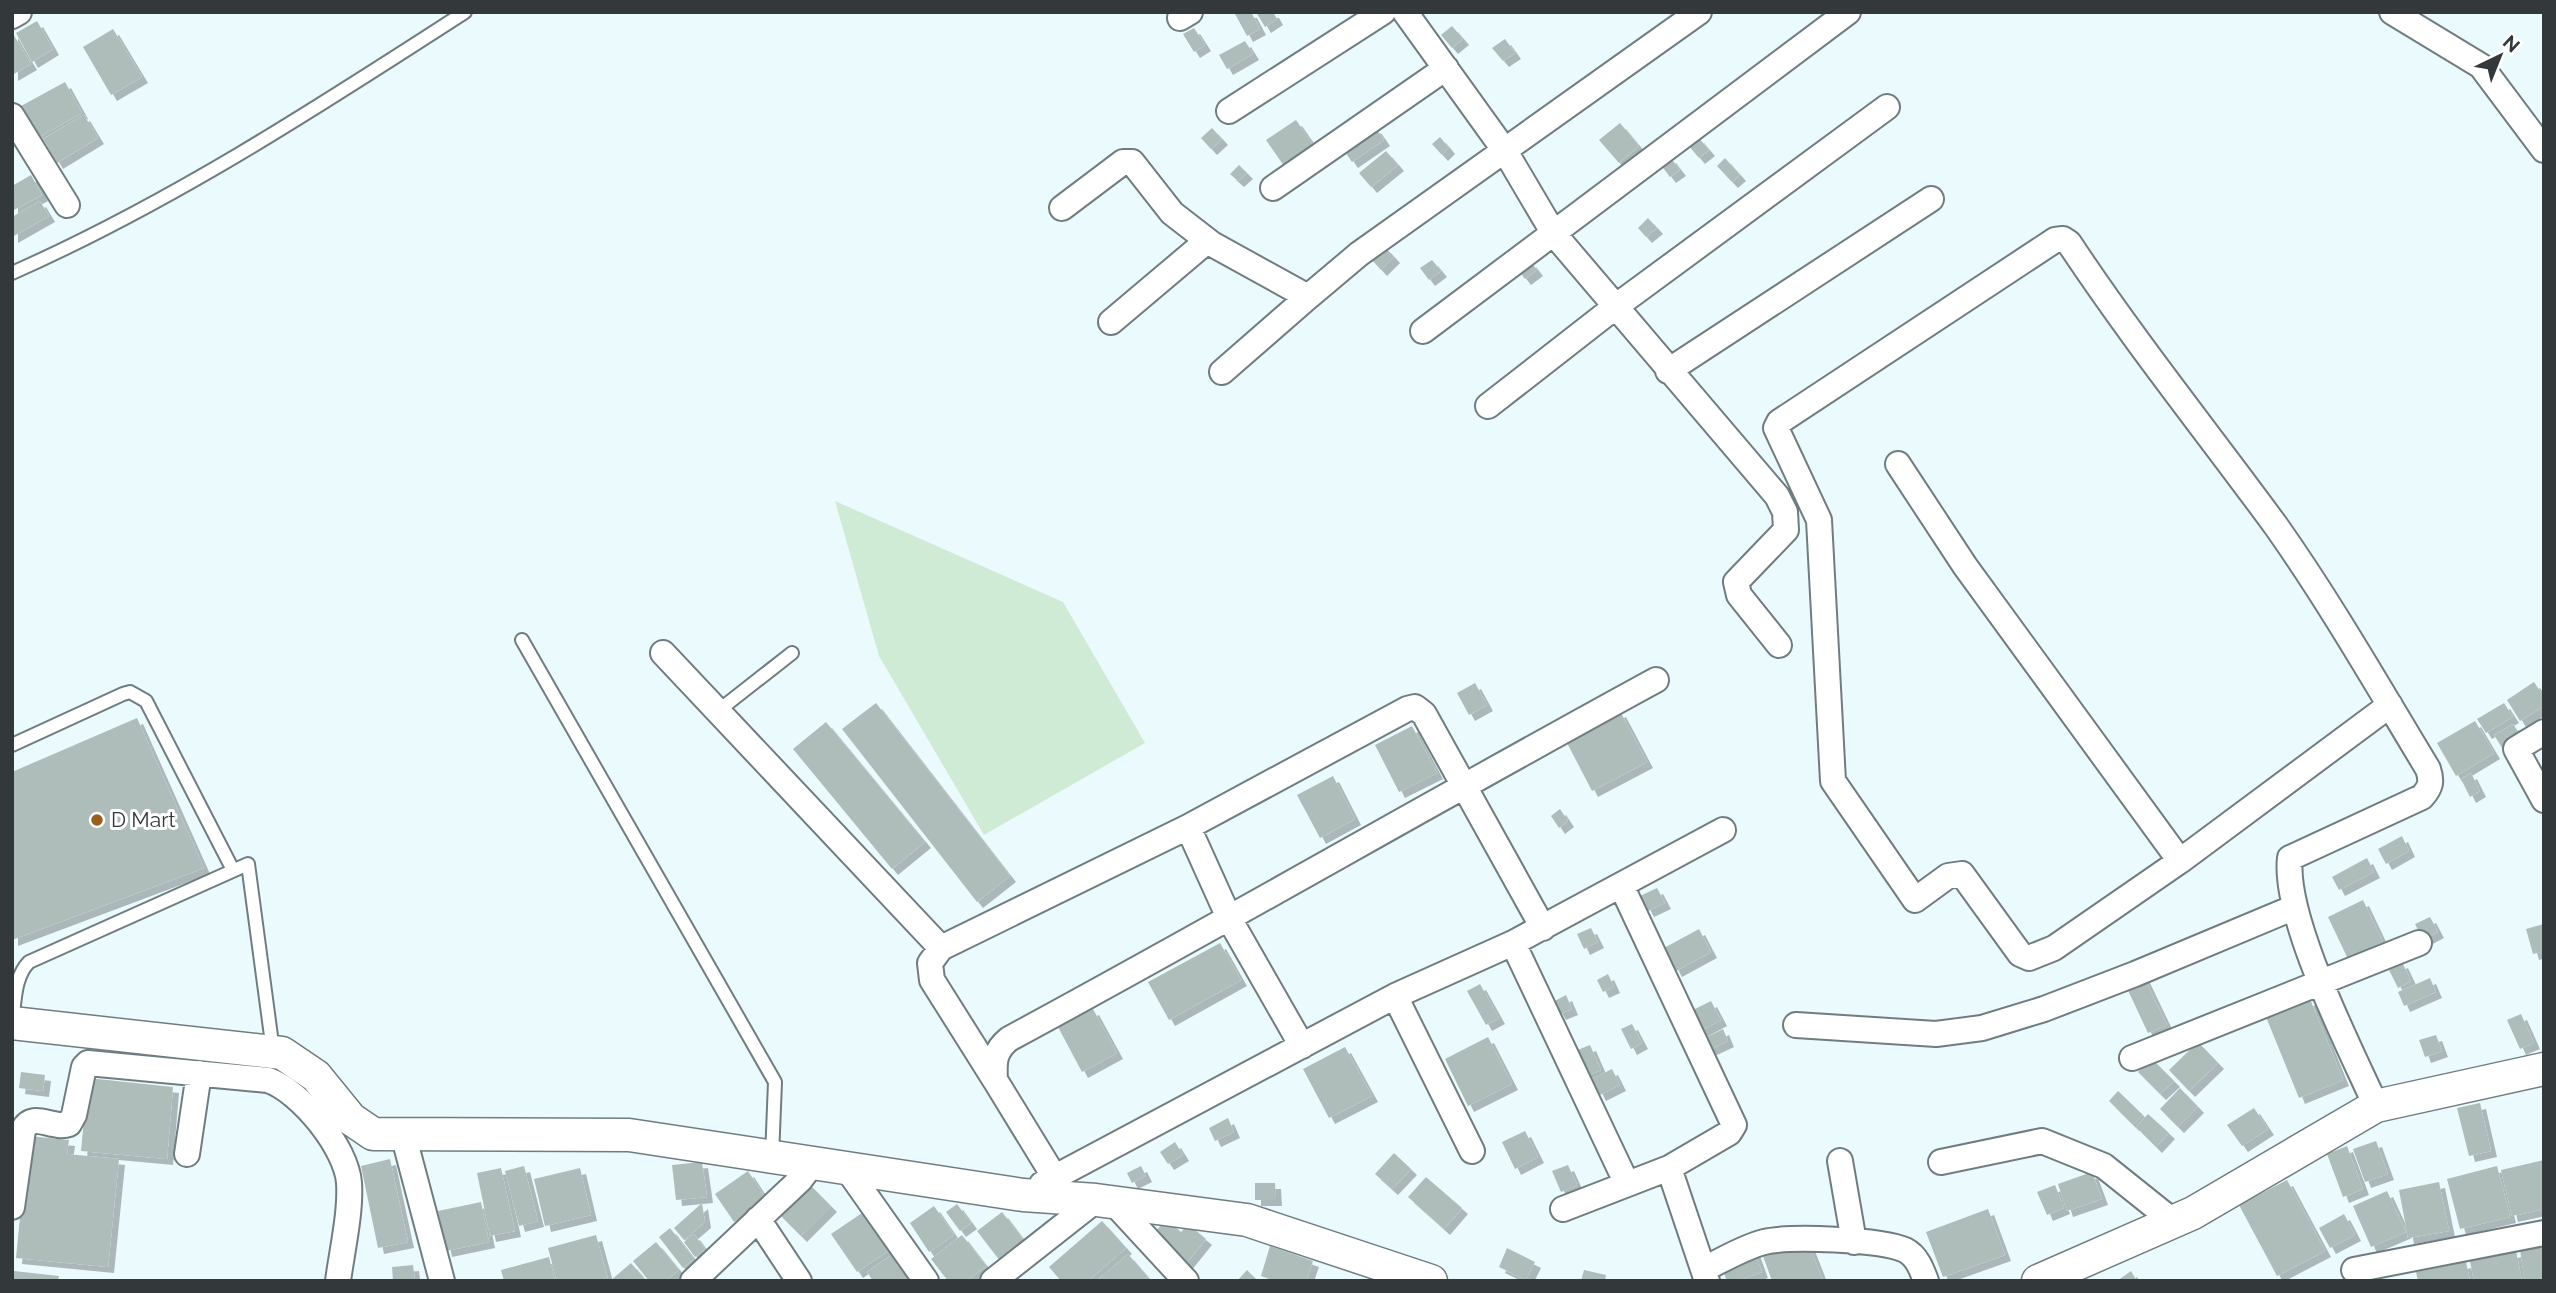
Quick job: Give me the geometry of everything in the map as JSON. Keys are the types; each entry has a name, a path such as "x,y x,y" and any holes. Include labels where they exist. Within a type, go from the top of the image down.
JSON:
{"street":[{"path":"12,16 19,12"},
{"path":"1229,111 1383,12"},
{"path":"1405,12 1505,151 1554,234 1777,496 1785,512 1786,530 1736,582 1739,595 1779,645"},
{"path":"1222,372 1359,254 1699,12"},
{"path":"1423,331 1848,12"},
{"path":"2392,12 2481,66 2544,150"},
{"path":"1273,188 1446,68"},
{"path":"1488,406 1615,307 1886,107"},
{"path":"12,116 67,205"},
{"path":"1062,208 1124,162 1132,163 1172,213 1207,241 1311,296"},
{"path":"1668,371 1931,199"},
{"path":"2376,1106 2321,981 2295,907 2290,858 2422,797 2429,789 2432,779 2390,705 2277,528 2118,316 2069,243 2063,239 2055,240 1779,422 1776,428 1778,438 1819,520 1833,781 1915,900 1948,876 1962,874 1974,886 2021,954 2029,958 2054,948 2179,862 2390,705"},
{"path":"1111,321 1207,241"},
{"path":"1898,464 1965,566 2179,862"},
{"path":"663,653 941,948"},
{"path":"995,1080 994,1063 998,1048 1009,1039 1230,920 1464,784 1656,680"},
{"path":"1055,1178 932,980 930,963 941,948 1188,827 1415,707 1424,713 1543,928"},
{"path":"2544,732 2516,749 2544,800"},
{"path":"1188,827 1230,920 1302,1046"},
{"path":"1023,1195 1395,996 1543,928 1723,830"},
{"path":"1563,1209 1669,1168 1729,1133 1734,1125 1621,885"},
{"path":"1796,1025 1936,1034 1982,1028 2122,979 2295,907"},
{"path":"1513,943 1627,1184"},
{"path":"2132,1058 2419,943"},
{"path":"1395,996 1472,1151"},
{"path":"12,1023 201,1062 282,1085 310,1109 343,1158 349,1183 338,1281"},
{"path":"12,1207 26,1123 33,1119 64,1126 69,1124 74,1115 83,1067 88,1063 201,1062 273,1052 282,1053 316,1076 351,1119 373,1134 629,1135 1023,1195 1105,1202 1247,1220 1431,1281"},
{"path":"187,1154 201,1062"},
{"path":"2038,1281 2183,1217 2376,1106 2542,1076"},
{"path":"403,1134 442,1281"},
{"path":"1941,1161 2042,1141 2104,1166 2183,1217"},
{"path":"1840,1161 1854,1242"},
{"path":"693,1281 800,1180 812,1164"},
{"path":"1669,1168 1705,1275 1761,1243 1784,1238 1854,1242 1904,1250 1914,1258 1926,1281"},
{"path":"847,1169 926,1281"},
{"path":"1105,1202 1179,1278"},
{"path":"993,1281 1105,1202"},
{"path":"758,1219 799,1281"},
{"path":"2354,1270 2544,1233"}],"lane":[{"path":"12,274 85,241 282,131 465,12"},
{"path":"522,640 775,1082 772,1158"},
{"path":"718,711 792,653"},
{"path":"12,744 123,694 137,695 146,701 233,870"},
{"path":"12,1023 17,970 29,962 248,863 252,875 273,1052"}],"green space":[{"path":"835,501 1063,602 1145,743 984,835 879,656"}],"building":[{"path":"1234,12 1251,12 1260,29 1247,36"},
{"path":"1256,12 1273,12 1277,19 1265,27"},
{"path":"37,21 53,49 32,62 16,33"},
{"path":"1452,26 1463,39 1452,48 1441,35"},
{"path":"1194,28 1205,45 1194,52 1183,34"},
{"path":"113,29 142,77 111,95 83,47"},
{"path":"12,32 31,64 12,75"},
{"path":"1505,39 1515,53 1503,61 1492,48"},
{"path":"1245,41 1253,54 1227,69 1219,55"},
{"path":"65,82 82,113 39,137 21,106"},
{"path":"84,115 98,138 57,163 43,139"},
{"path":"1296,120 1314,146 1284,166 1266,140"},
{"path":"1620,123 1639,146 1619,163 1599,140"},
{"path":"1375,127 1384,140 1352,162 1343,149"},
{"path":"1212,128 1222,139 1211,149 1201,138"},
{"path":"1440,137 1449,148 1442,155 1432,144"},
{"path":"1698,137 1709,150 1699,158 1688,145"},
{"path":"1386,151 1398,165 1371,187 1359,173"},
{"path":"1670,157 1680,170 1670,177 1660,164"},
{"path":"1725,158 1740,175 1732,182 1717,166"},
{"path":"1239,165 1247,173 1238,181 1230,174"},
{"path":"31,175 42,195 12,211 12,186"},
{"path":"40,201 49,216 12,237 12,217"},
{"path":"1648,218 1657,228 1646,237 1638,228"},
{"path":"1385,247 1394,257 1381,270 1371,259"},
{"path":"1432,260 1441,271 1429,280 1420,268"},
{"path":"1530,261 1537,270 1525,279 1518,270"},
{"path":"2534,682 2544,697 2544,706 2520,721 2507,700"},
{"path":"1475,683 1487,705 1469,715 1457,693"},
{"path":"876,703 1010,876 977,902 842,729"},
{"path":"2504,703 2513,717 2486,733 2477,719"},
{"path":"1620,711 1647,762 1592,791 1565,739"},
{"name":"D Mart","path":"137,718 204,868 12,940 12,772"},
{"path":"2475,721 2494,753 2456,776 2437,743"},
{"path":"826,722 925,842 892,869 793,749"},
{"path":"2513,724 2523,739 2504,751 2494,735"},
{"path":"1412,726 1437,773 1399,792 1375,745"},
{"path":"2471,773 2480,791 2470,797 2461,779"},
{"path":"1333,776 1355,819 1320,838 1297,795"},
{"path":"1560,809 1568,821 1559,828 1551,816"},
{"path":"2402,836 2409,851 2386,864 2378,849"},
{"path":"2367,858 2374,872 2339,890 2332,877"},
{"path":"1657,888 1665,903 1648,911 1640,896"},
{"path":"2363,900 2383,942 2348,959 2328,917"},
{"path":"2430,917 2438,932 2423,940 2415,924"},
{"path":"2544,924 2544,951 2533,954 2526,929"},
{"path":"1591,928 1598,942 1584,949 1577,934"},
{"path":"1699,929 1711,952 1676,971 1664,948"},
{"path":"1220,943 1241,980 1169,1020 1148,982"},
{"path":"2402,962 2411,981 2398,988 2388,968"},
{"path":"1608,974 1614,987 1603,992 1597,980"},
{"path":"2143,975 2167,1025 2148,1033 2125,984"},
{"path":"2430,978 2436,992 2404,1006 2398,992"},
{"path":"1480,984 1499,1018 1486,1025 1467,991"},
{"path":"1566,995 1572,1009 1560,1014 1553,1002"},
{"path":"2310,999 2343,1080 2299,1098 2266,1017"},
{"path":"1711,1001 1721,1020 1701,1031 1691,1011"},
{"path":"1093,1009 1117,1053 1082,1072 1058,1027"},
{"path":"2521,1014 2534,1043 2520,1049 2507,1020"},
{"path":"1632,1024 1642,1043 1631,1049 1621,1029"},
{"path":"1723,1029 1728,1041 1709,1050 1703,1039"},
{"path":"2436,1035 2442,1051 2425,1057 2419,1040"},
{"path":"1488,1037 1512,1084 1468,1106 1445,1059"},
{"path":"2198,1042 2218,1063 2189,1091 2169,1070"},
{"path":"1590,1045 1601,1070 1587,1076 1575,1051"},
{"path":"1345,1047 1372,1096 1329,1118 1303,1069"},
{"path":"2151,1058 2174,1081 2160,1094 2138,1072"},
{"path":"1612,1069 1620,1085 1600,1095 1592,1079"},
{"path":"21,1072 45,1075 43,1091 19,1088"},
{"path":"88,1078 173,1087 167,1159 81,1151"},
{"path":"2180,1088 2198,1107 2178,1127 2160,1109"},
{"path":"2118,1091 2143,1115 2133,1125 2109,1101"},
{"path":"2480,1103 2491,1151 2469,1156 2457,1108"},
{"path":"2254,1108 2268,1129 2242,1146 2227,1125"},
{"path":"2148,1114 2169,1133 2156,1147 2136,1127"},
{"path":"1228,1118 1234,1132 1215,1141 1209,1128"},
{"path":"1525,1131 1538,1157 1515,1169 1502,1142"},
{"path":"28,1136 69,1140 67,1154 119,1159 108,1267 16,1258"},
{"path":"2376,1141 2388,1174 2365,1182 2353,1149"},
{"path":"1175,1142 1183,1155 1168,1164 1160,1152"},
{"path":"2347,1146 2363,1189 2343,1197 2327,1154"},
{"path":"1394,1153 1411,1169 1392,1189 1375,1174"},
{"path":"390,1159 408,1242 378,1248 361,1166"},
{"path":"2544,1160 2544,1209 2512,1216 2501,1170"},
{"path":"702,1162 707,1197 676,1200 672,1165"},
{"path":"1568,1165 1577,1185 1561,1192 1552,1171"},
{"path":"524,1166 538,1221 519,1226 505,1171"},
{"path":"1141,1166 1146,1176 1132,1183 1127,1173"},
{"path":"2497,1166 2510,1217 2460,1229 2447,1179"},
{"path":"501,1168 515,1231 490,1236 477,1173"},
{"path":"580,1168 591,1215 545,1226 534,1179"},
{"path":"748,1171 767,1200 734,1222 715,1194"},
{"path":"2092,1172 2102,1199 2067,1211 2058,1184"},
{"path":"1426,1177 1462,1208 1444,1229 1408,1197"},
{"path":"2287,1180 2325,1251 2277,1276 2239,1205"},
{"path":"807,1182 831,1206 801,1236 777,1212"},
{"path":"2439,1182 2449,1231 2408,1238 2399,1190"},
{"path":"1255,1183 1275,1183 1276,1200 1255,1200"},
{"path":"2055,1185 2064,1208 2047,1215 2037,1192"},
{"path":"2387,1191 2406,1232 2371,1247 2353,1206"},
{"path":"481,1202 489,1242 446,1251 438,1211"},
{"path":"702,1203 705,1222 684,1240 674,1228"},
{"path":"957,1204 971,1223 960,1231 946,1212"},
{"path":"934,1206 954,1235 929,1252 910,1223"},
{"path":"1988,1209 2005,1255 1943,1277 1926,1232"},
{"path":"865,1211 891,1249 857,1272 831,1234"},
{"path":"1002,1212 1025,1242 1000,1261 977,1231"},
{"path":"2344,1214 2355,1235 2330,1248 2319,1228"},
{"path":"1166,1219 1181,1232 1188,1224 1206,1239 1185,1265 1151,1237"},
{"path":"1102,1221 1126,1248 1088,1281 1061,1281 1049,1267"},
{"path":"670,1228 694,1259 683,1268 659,1237"},
{"path":"694,1234 705,1249 695,1257 684,1242"},
{"path":"596,1235 608,1279 557,1281 548,1248"},
{"path":"962,1235 986,1266 966,1281 948,1281 931,1259"},
{"path":"1807,1240 1823,1281 1772,1281 1763,1256"},
{"path":"656,1242 679,1270 665,1281 649,1281 633,1261"},
{"path":"2544,1245 2544,1281 2525,1281 2520,1250"},
{"path":"1270,1246 1313,1261 1306,1281 1275,1281 1261,1276"},
{"path":"1507,1248 1535,1262 1526,1280 1499,1267"},
{"path":"1754,1250 1762,1272 1737,1281 1727,1281 1720,1263"},
{"path":"2516,1251 2522,1281 2474,1281 2470,1261"},
{"path":"896,1252 916,1281 873,1281 867,1272"},
{"path":"1128,1254 1151,1281 1097,1281"},
{"path":"549,1257 555,1281 504,1281 501,1270"},
{"path":"2466,1262 2470,1281 2418,1281 2416,1272"},
{"path":"631,1263 646,1281 610,1281"},
{"path":"413,1265 415,1281 393,1281 392,1267"},
{"path":"1247,1270 1258,1281 1237,1281"},
{"path":"1584,1270 1606,1275 1605,1281 1581,1281"},
{"path":"14,1271 59,1276 58,1281 14,1281"},
{"path":"2131,1271 2137,1281 2117,1281"}],"place":[{"name":"D Mart","path":"97,820"}]}
